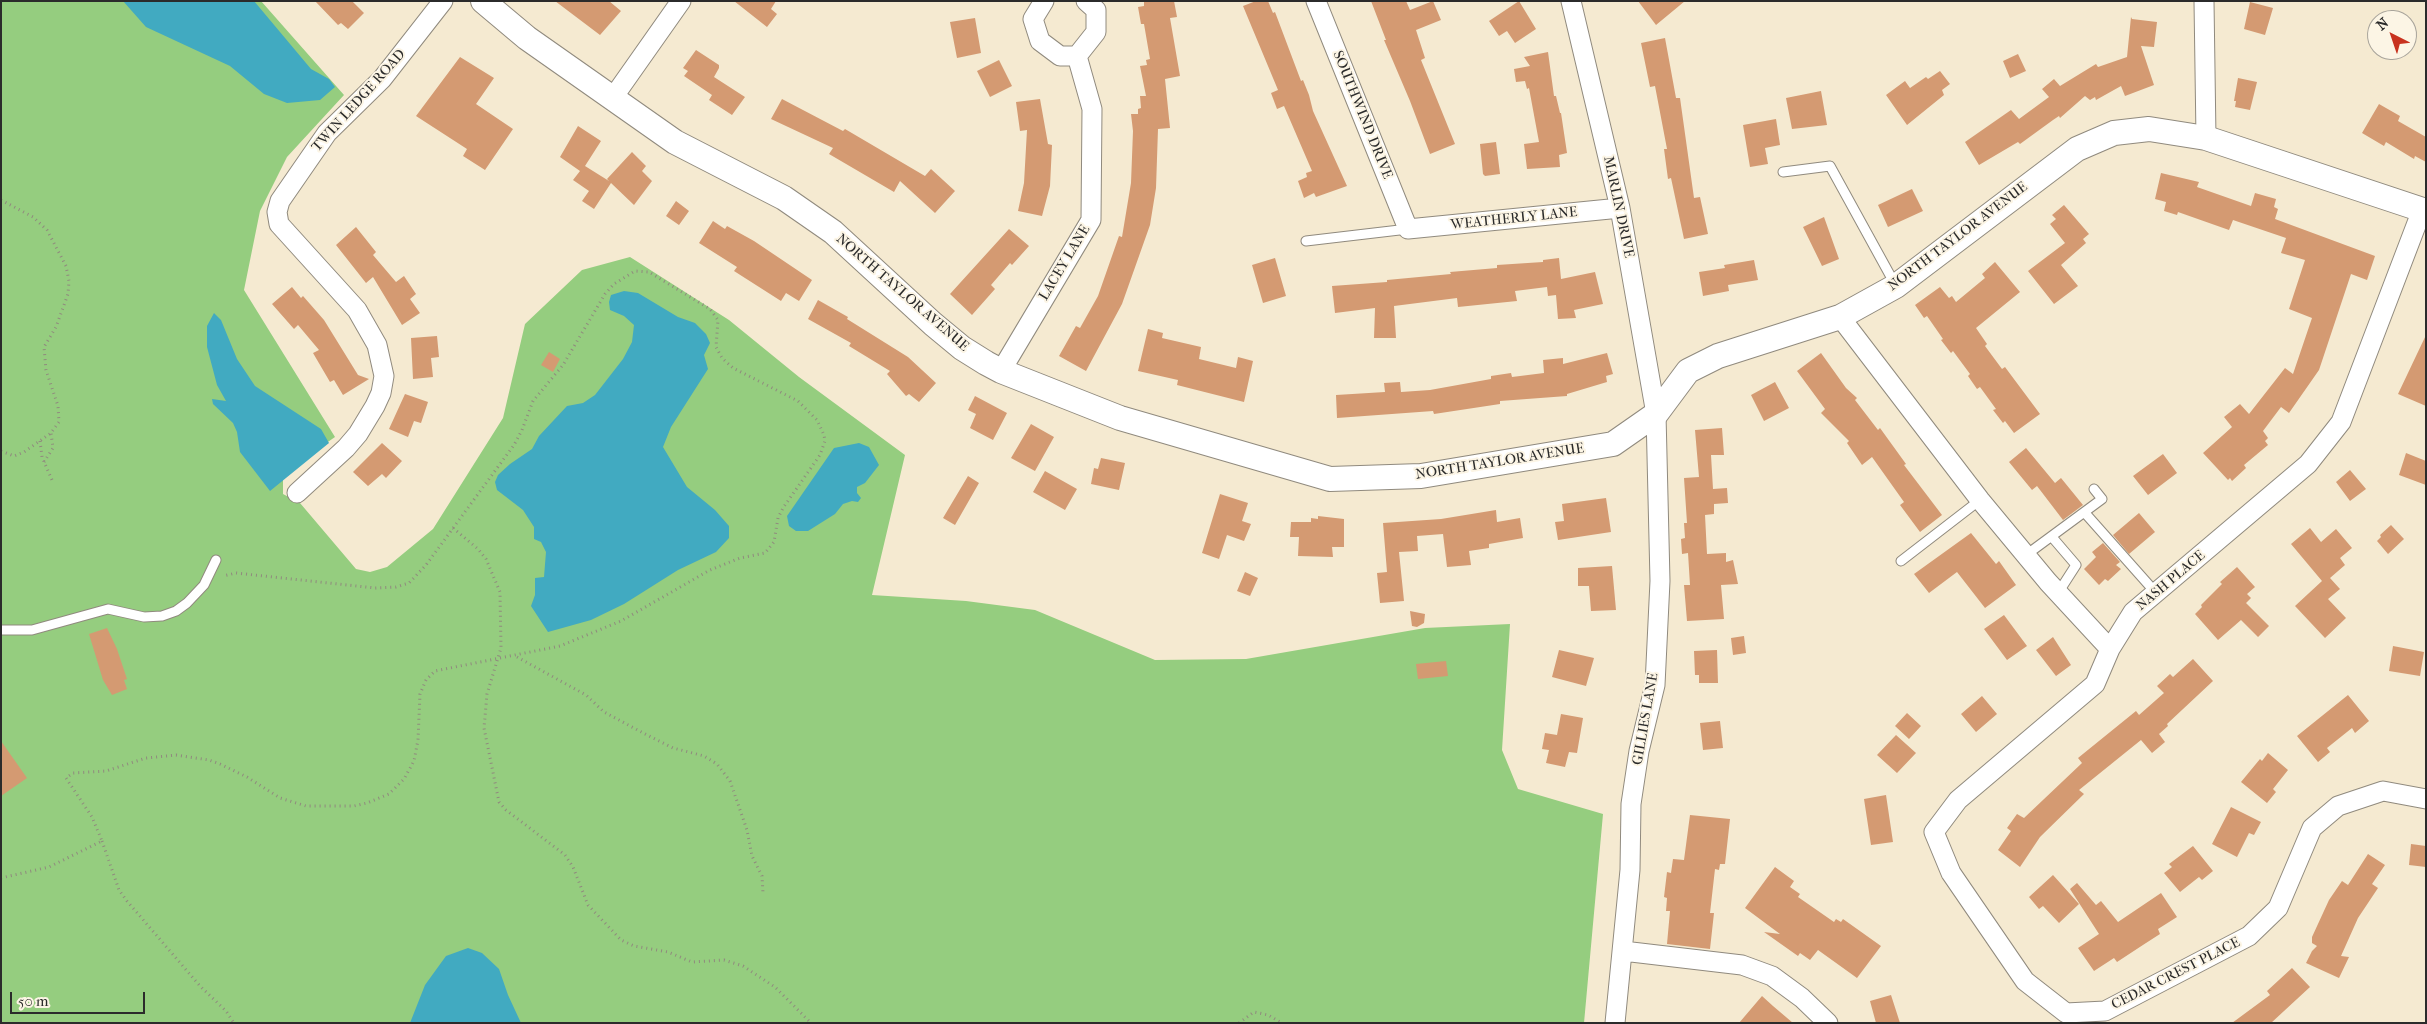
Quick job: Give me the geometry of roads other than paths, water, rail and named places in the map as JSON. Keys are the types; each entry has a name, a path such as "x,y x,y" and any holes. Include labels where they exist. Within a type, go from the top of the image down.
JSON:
{"street":[{"name":"TWIN LEDGE ROAD","path":"296,493 346,448 358,434 376,406 384,376 377,345 357,310 279,224 277,212 280,201 326,133 382,79 443,1"},
{"name":"NORTH TAYLOR AVENUE","path":"483,1 528,38 674,142 802,210 854,249 962,348 1001,371 1120,418 1330,479 1421,476 1613,444 1656,414 1688,371 1718,356 1840,317 1896,286 2077,149 2114,133 2149,129 2206,138 2424,211"},
{"path":"612,99 681,1"},
{"path":"1044,1 1033,19 1040,41 1060,56 1077,56 1096,32 1096,10 1086,1"},
{"name":"SOUTHWIND DRIVE","path":"1316,1 1408,228"},
{"name":"MARLIN DRIVE","path":"1571,1 1620,208 1656,414"},
{"path":"2204,1 2206,138"},
{"name":"LACEY LANE","path":"1001,371 1091,220 1092,109 1077,56"},
{"name":"WEATHERLY LANE","path":"1408,228 1620,208"},
{"name":"NASH PLACE","path":"2110,649 2133,612 2308,464 2341,422 2424,211"},
{"path":"1840,317 1980,500 2058,593 2110,649"},
{"name":"GILLIES LANE","path":"1615,1023 1630,870 1631,804 1639,751 1655,685 1660,581 1656,414"},
{"name":"CEDAR CREST PLACE","path":"2110,649 2095,684 1958,800 1934,832 1951,873 2025,981 2066,1013 2106,1011 2250,936 2278,908 2312,828 2338,806 2383,791 2426,799"},
{"path":"1623,952 1742,965 1772,976 1802,998 1828,1023"}],"lane":[{"path":"1783,172 1830,166 1896,286"},
{"path":"1306,241 1408,228"},
{"path":"2026,556 2102,499 2094,489"},
{"path":"1901,562 1980,500"},
{"path":"2085,513 2156,593"},
{"path":"2052,537 2076,565 2058,593"},
{"path":"1,630 32,630 108,609 144,617 162,616 176,611 187,603 204,585 216,560"}],"water":[{"path":"123,1 254,1 311,69 329,79 335,87 320,100 287,103 264,94 230,66 146,27"},
{"path":"624,291 638,293 678,317 695,323 706,334 710,343 704,355 708,369 671,427 663,447 687,487 715,510 729,526 729,538 716,552 678,570 624,604 591,620 548,632 531,606 535,595 535,578 544,577 546,552 541,542 534,539 534,527 523,510 497,490 495,482 498,475 510,464 532,449 539,436 567,406 583,403 595,395 623,359 632,342 634,325 624,316 610,310 609,302 611,295"},
{"path":"214,313 221,320 237,359 255,386 321,429 329,443 270,491 240,452 237,432 233,423 213,404 212,399 226,401 217,385 207,347 207,326"},
{"path":"859,443 869,447 879,465 865,483 857,487 857,493 861,498 858,502 852,501 843,504 835,514 808,531 796,531 789,526 787,516 834,448"},
{"path":"468,948 482,953 499,969 521,1023 410,1023 425,985 446,956"}]}
